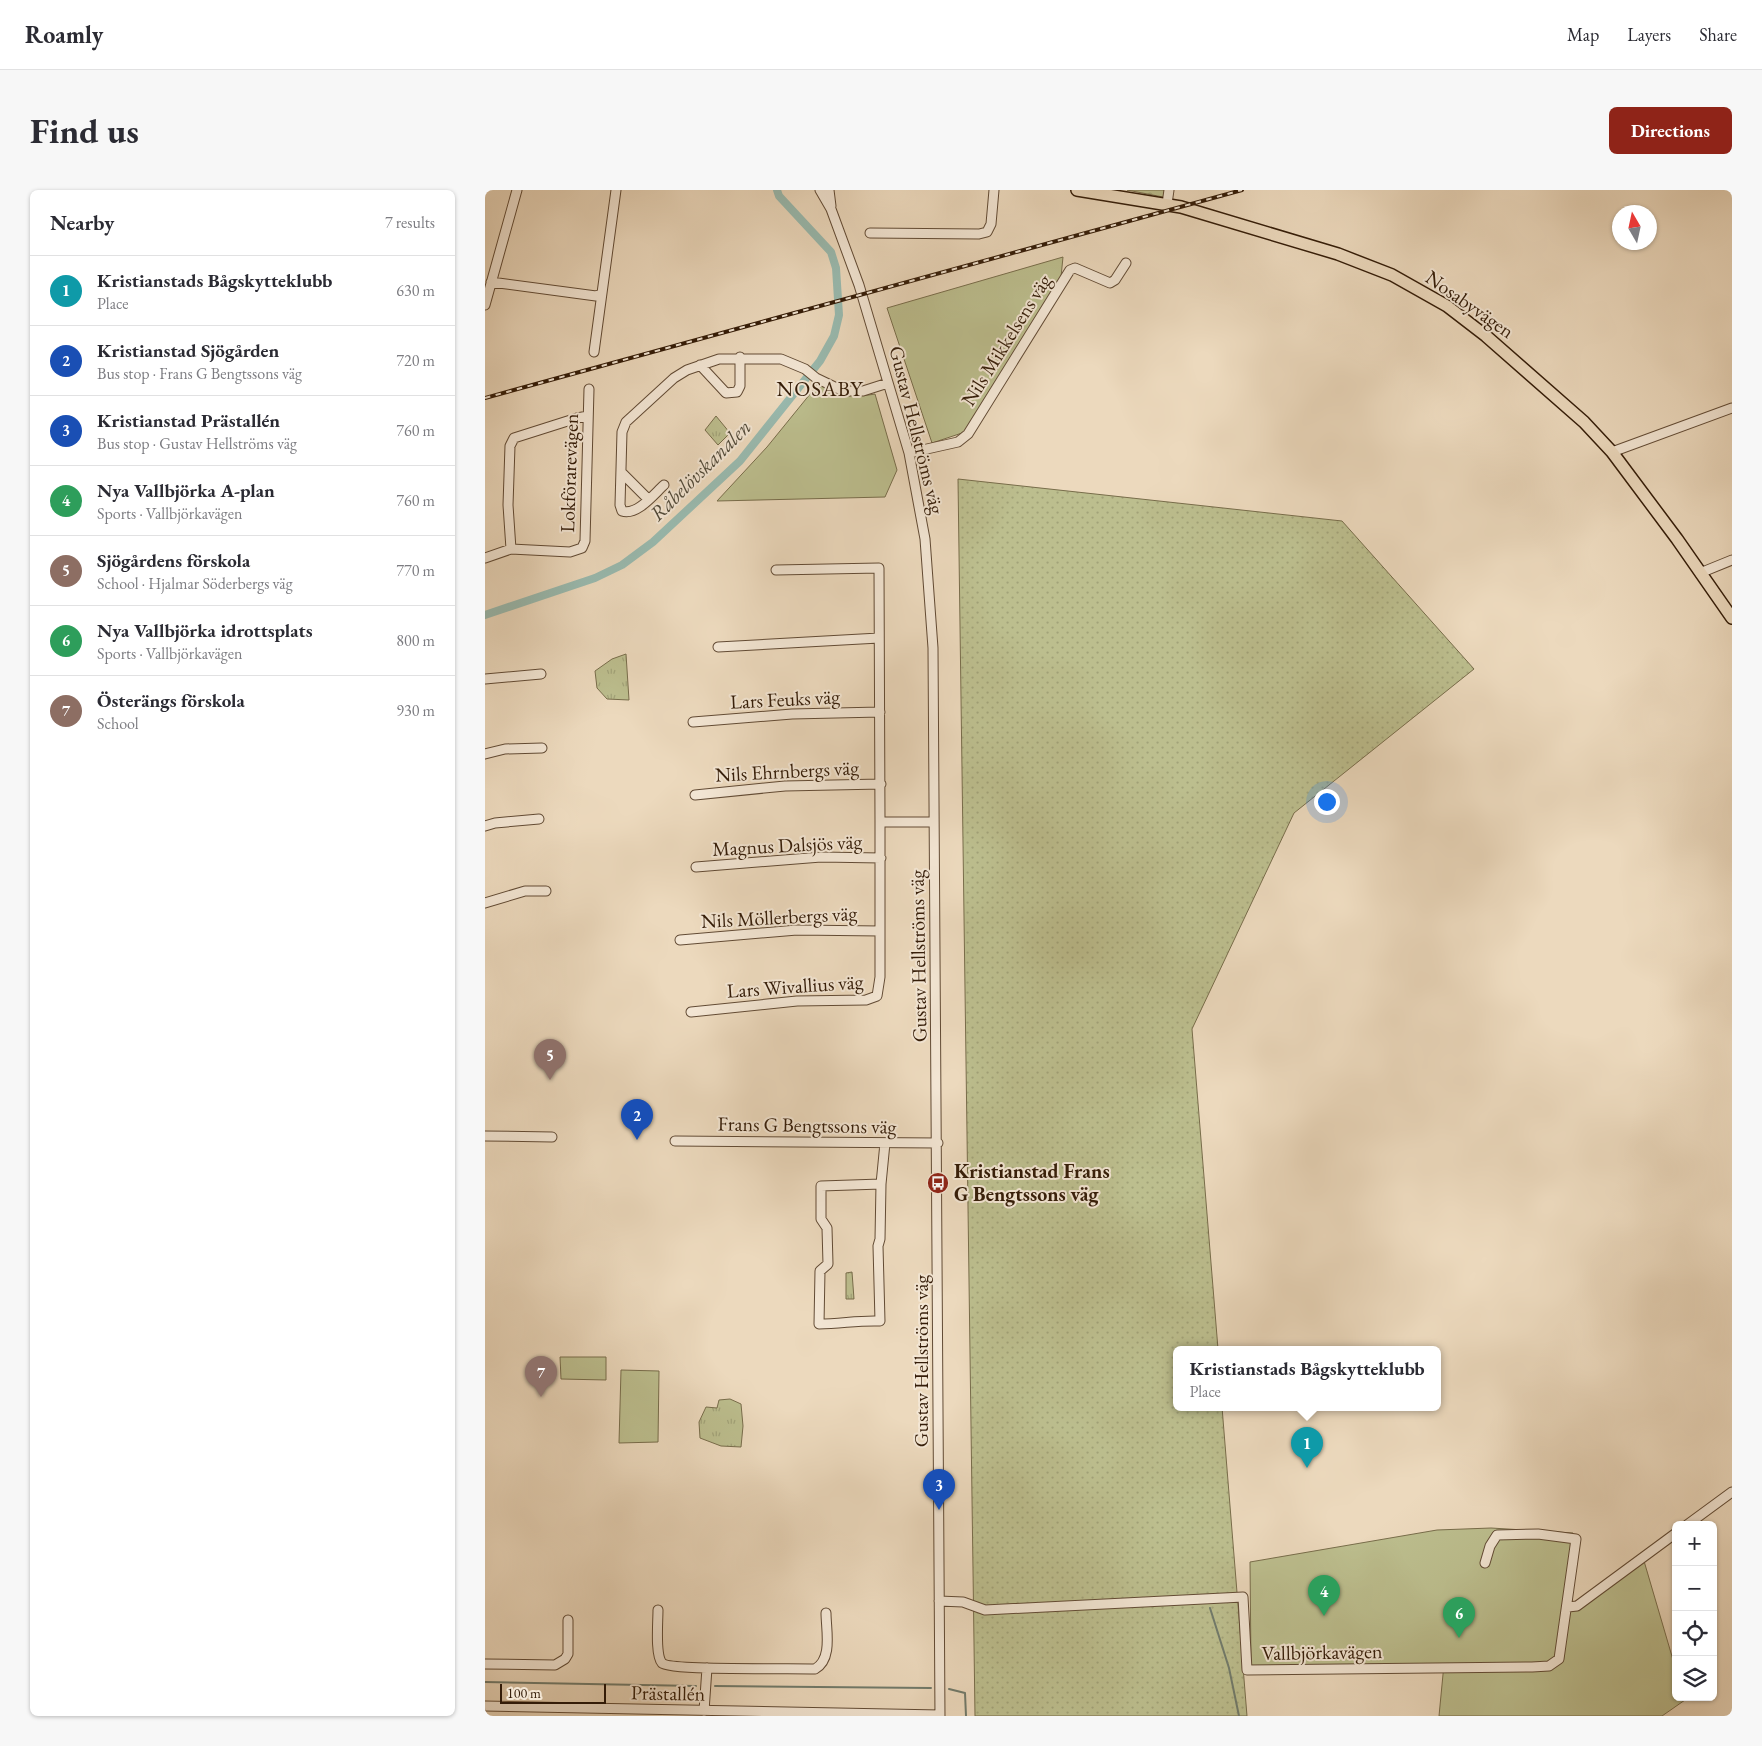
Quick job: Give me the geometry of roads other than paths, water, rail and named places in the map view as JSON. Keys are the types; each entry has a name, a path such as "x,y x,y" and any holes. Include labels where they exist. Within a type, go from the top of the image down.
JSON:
{"main road":[{"name":"Nosabyvägen","path":"1077,190 1167,204 1338,254 1392,275 1427,294 1486,336 1552,392 1612,452 1732,618"}],"street":[{"path":"485,305 517,190"},
{"path":"594,352 616,190"},
{"name":"Gustav Hellströms väg","path":"820,190 831,209 859,285 909,453 925,539 931,613 938,1143 940,1716"},
{"name":"Gustav Hellströms väg","path":"829,190 831,209"},
{"path":"871,233 979,234 987,232 991,224 994,190"},
{"path":"1167,204 1169,190"},
{"name":"Nils Mikkelsens väg","path":"909,453 958,442 968,434 1070,270 1075,268 1081,269 1110,283 1115,280 1126,264"},
{"path":"491,282 596,296 601,294"},
{"path":"700,365 725,393 731,394 737,392 740,386 739,358"},
{"path":"664,485 634,511 622,511 620,505 622,432 626,422 674,378 700,365 719,359 781,359 805,369 814,376 843,391 863,390 888,383"},
{"name":"Lokförarevägen","path":"485,558 511,549 570,552 582,548 585,541 589,389"},
{"path":"1612,452 1732,408"},
{"path":"511,549 508,505 510,446 514,438 588,416"},
{"path":"621,472 648,499"},
{"path":"1700,573 1732,560"},
{"name":"Lars Wivallius väg","path":"691,1012 797,1001 872,1000 879,993 880,988 879,568 776,570"},
{"path":"719,647 879,638"},
{"path":"485,679 541,674"},
{"name":"Lars Feuks väg","path":"693,722 792,714 880,712"},
{"path":"485,754 505,749 542,748"},
{"name":"Nils Ehrnbergs väg","path":"695,795 785,786 881,784"},
{"path":"485,826 495,823 539,819"},
{"path":"880,822 934,822"},
{"name":"Magnus Dalsjös väg","path":"696,867 821,857 881,858"},
{"path":"485,903 525,891 546,891"},
{"name":"Nils Möllerbergs väg","path":"680,940 797,930 880,931"},
{"path":"485,1136 553,1137"},
{"name":"Frans G Bengtssons väg","path":"675,1141 938,1143"},
{"path":"881,1184 821,1186 821,1220 827,1228 828,1264 820,1270 819,1324 847,1324 853,1320 880,1321 880,1280 877,1276 877,1254 885,1143"},
{"path":"1692,1521 1732,1492"},
{"path":"1485,1563 1490,1546 1497,1535 1538,1534 1577,1539 1568,1607 1577,1606 1672,1536"},
{"name":"Vallbjörkavägen","path":"939,1601 963,1602 985,1610 1243,1597 1247,1670 1549,1666 1559,1660 1568,1607"},
{"path":"658,1610 658,1654 662,1662 671,1667 707,1668 815,1669 827,1657 826,1613"},
{"path":"485,1664 555,1665 560,1663 568,1654 568,1620"},
{"path":"704,1711 707,1668"},
{"name":"Prästallén","path":"485,1706 940,1716"}],"waterway":[{"name":"Råbelövskanalen","path":"485,615 595,578 622,565 653,542 740,461 820,361 834,336 839,315 836,268 831,252 779,196 777,190"},
{"path":"1210,1608 1229,1668 1239,1716"},
{"path":"485,1682 696,1686"},
{"path":"715,1686 931,1688"},
{"path":"949,1689 965,1693 966,1716"}],"railway":[{"path":"485,398 1242,190"}],"place":[{"name":"Sjögårdens förskola","path":"550,1080"},
{"name":"Kristianstad Sjögården","path":"637,1140"},
{"name":"Kristianstad Frans G Bengtssons väg","path":"938,1183"},
{"name":"Österängs förskola","path":"541,1397"},
{"name":"Kristianstads Bågskytteklubb","path":"1307,1468"},
{"name":"Kristianstad Prästallén","path":"939,1510"},
{"name":"Nya Vallbjörka A-plan","path":"1324,1616"},
{"name":"Nya Vallbjörka idrottsplats","path":"1459,1638"}],"district":[{"name":"NOSABY","path":"820,388"}]}
